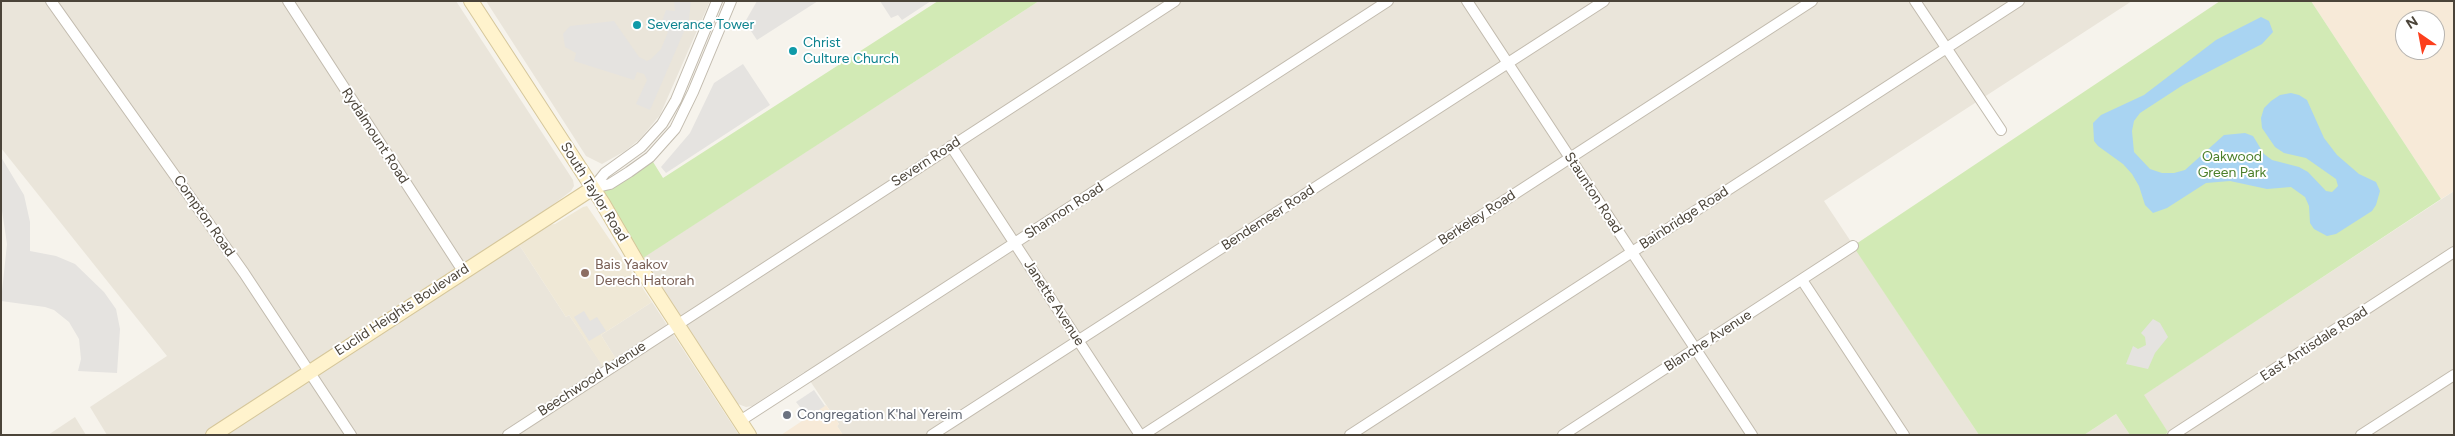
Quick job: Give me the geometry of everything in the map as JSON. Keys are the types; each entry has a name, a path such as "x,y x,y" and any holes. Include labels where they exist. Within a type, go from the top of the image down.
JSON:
{"main road":[{"name":"South Taylor Road","path":"471,1 593,188 638,264 749,435"},
{"name":"Euclid Heights Boulevard","path":"213,435 310,370 593,188"}],"street":[{"name":"Compton Road","path":"51,1 244,273 310,370 351,435"},
{"name":"Rydalmount Road","path":"288,1 463,271"},
{"path":"593,188 604,173 641,147 662,124 676,100 717,1"},
{"path":"593,188 610,184 629,172 656,150 674,128 693,92 731,1"},
{"name":"Severn Road","path":"677,324 1175,1"},
{"name":"Shannon Road","path":"740,421 1388,1"},
{"name":"Staunton Road","path":"1467,1 1752,435"},
{"name":"Bendemeer Road","path":"932,435 1604,1"},
{"name":"Berkeley Road","path":"1141,435 1812,1"},
{"path":"1915,1 2001,130"},
{"name":"Bainbridge Road","path":"1350,435 2019,1"},
{"name":"Janette Avenue","path":"951,146 1141,435"},
{"name":"Blanche Avenue","path":"1563,435 1853,246"},
{"name":"East Antisdale Road","path":"2173,435 2454,252"},
{"path":"1802,280 1904,435"},
{"name":"Beechwood Avenue","path":"508,435 677,324"},
{"path":"2361,435 2454,375"}],"shaded area":[{"path":"1,1 456,1 573,180 574,186 571,191 529,223 205,435 107,435 90,407 167,356 1,148"},
{"path":"486,1 710,1 660,115 640,139 625,151 602,164 586,156"},
{"path":"674,1 691,1 689,20 650,110 636,104 647,80 644,74 637,72 634,80 574,61 576,53 565,47 563,34 570,26 614,21 639,57 647,61 661,49 668,32 660,27 666,10 675,11"},
{"path":"757,1 818,1 757,40 745,22"},
{"path":"880,1 931,1 902,20 898,15 891,18"},
{"path":"1039,1 2132,1 1824,201 1979,435 843,435 837,426 839,424 804,372 752,406 746,407 738,404 642,258"},
{"path":"2311,1 2454,1 2454,191 2441,199"},
{"path":"743,64 770,105 666,173 661,167 690,133 714,83"},
{"path":"1,157 24,195 30,222 30,251 56,256 75,264 104,292 116,309 120,329 117,373 78,371 81,359 79,339 69,322 54,310 1,301 7,244 1,204"},
{"path":"2454,191 2454,435 2170,435 2143,395"},
{"name":"Bais Yaakov Derech Hatorah","path":"587,206 652,302 601,335 616,359 603,367 569,315 566,317 518,243 547,225 555,224"},
{"path":"518,243 566,317 569,315 609,375 621,367 601,335 652,302 739,435 226,435"},
{"path":"584,311 590,321 597,317 606,331 589,341 574,317"},
{"path":"2153,319 2160,323 2168,337 2155,353 2148,369 2126,364 2133,346 2138,349 2146,345 2145,337 2141,333"},
{"path":"814,390 825,406 808,417 796,402"},
{"path":"826,405 839,424 837,426 843,435 781,435"},
{"path":"2116,414 2130,435 2084,435"},
{"path":"75,417 86,435 48,435"}],"green space":[{"path":"938,1 1039,1 643,258 638,264 593,188 650,157 663,178"},
{"name":"Oakwood Green Park","path":"2220,1 2311,1 2441,199 2144,395 2168,432 2165,435 2130,435 2116,414 2084,435 1979,435 1853,246"}],"water":[{"path":"2261,17 2269,21 2273,32 2262,44 2183,85 2140,113 2134,121 2132,131 2134,152 2150,169 2162,173 2174,173 2185,170 2224,135 2245,133 2253,136 2264,154 2272,160 2299,167 2308,172 2326,191 2332,192 2338,186 2336,179 2306,158 2284,153 2275,147 2262,128 2261,118 2264,108 2271,101 2280,95 2291,93 2299,95 2307,100 2324,138 2337,155 2359,174 2376,182 2380,191 2372,211 2336,234 2327,236 2314,229 2310,223 2309,206 2305,197 2291,187 2267,189 2230,181 2206,183 2167,208 2153,213 2145,205 2139,186 2132,174 2123,164 2094,141 2093,123 2101,115 2144,95 2216,40"}],"place":[{"name":"Severance Tower","path":"637,25"},
{"name":"Christ Culture Church","path":"793,51"},
{"name":"Bais Yaakov Derech Hatorah","path":"585,273"},
{"name":"Congregation K'hal Yereim","path":"787,415"}]}
